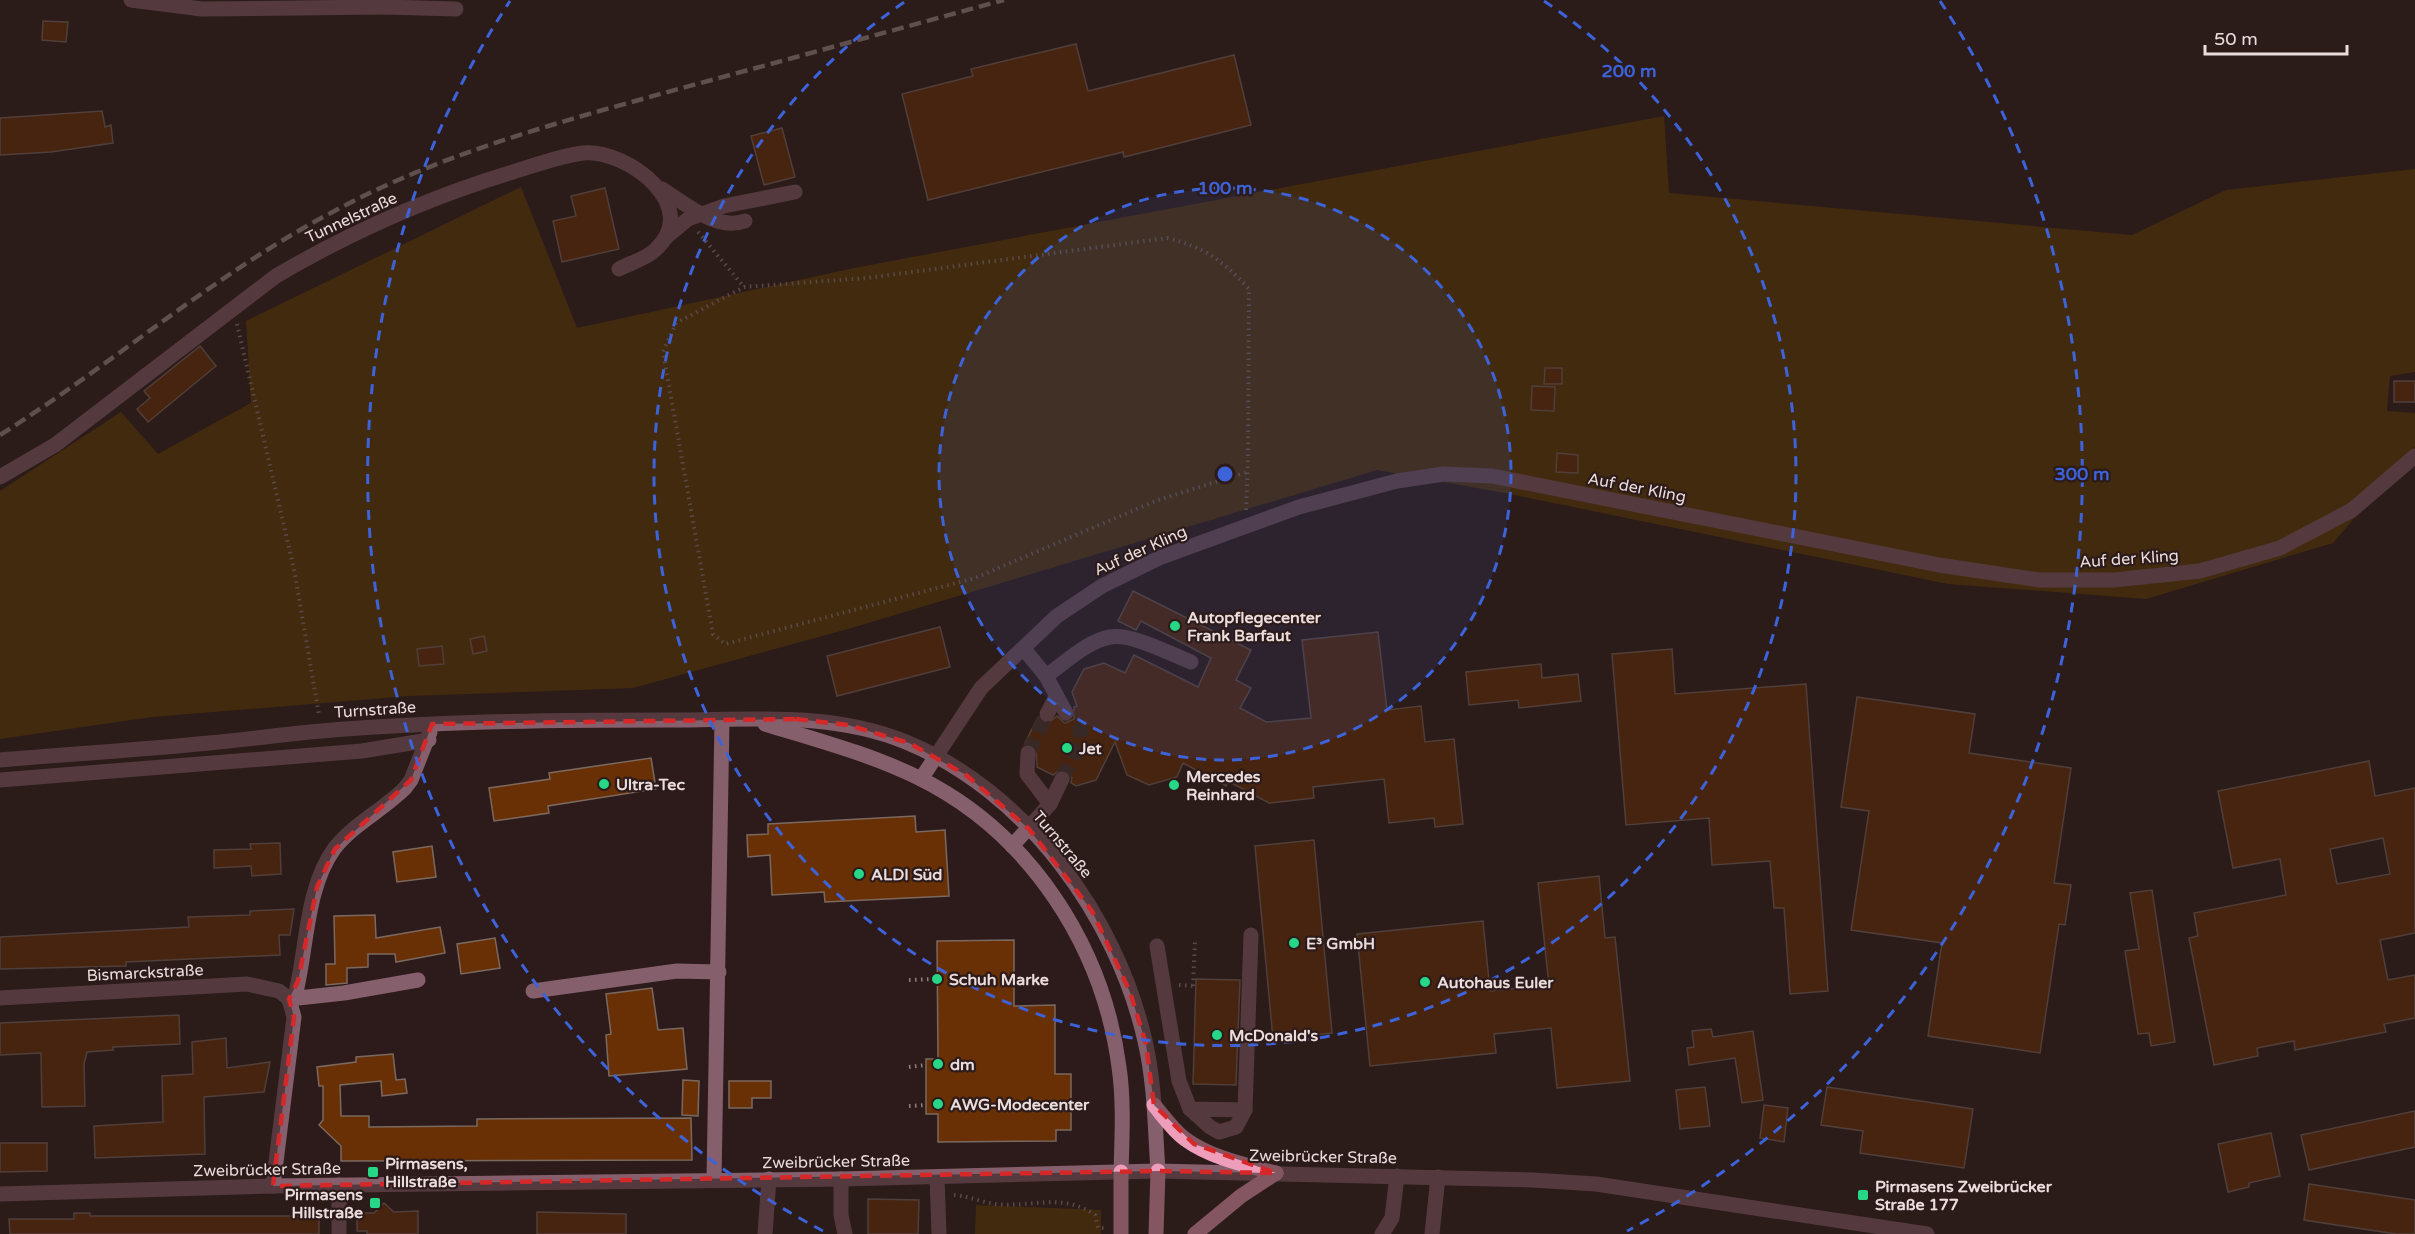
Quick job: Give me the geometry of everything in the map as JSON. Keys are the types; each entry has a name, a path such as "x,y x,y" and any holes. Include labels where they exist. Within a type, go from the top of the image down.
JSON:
{"main road":[{"path":"1154,1105 1173,1128 1194,1144 1221,1157 1276,1173"},
{"path":"1156,1234 1158,1171"},
{"path":"1121,1172 1121,1231"},
{"path":"1195,1234 1241,1196 1276,1173"}],"street":[{"path":"131,0 202,9 386,3 456,9"},
{"name":"Tunnelstraße","path":"0,477 55,445 276,276 366,229 438,196 564,156 603,154 620,160 705,215 733,225 745,221"},
{"path":"657,186 668,203 670,224 665,238"},
{"path":"619,268 655,250 665,238 688,219 705,215 724,206 795,192"},
{"name":"Auf der Kling","path":"921,779 981,688 1057,616 1102,586 1159,558 1245,526 1299,507 1397,482 1444,474 1492,476 1939,565 2039,580 2114,580 2200,571 2280,548 2352,510 2415,456"},
{"path":"1046,676 1091,645 1109,637 1134,640 1191,662"},
{"path":"1023,649 1046,676 1066,713"},
{"path":"1047,714 1056,697"},
{"name":"Turnstraße","path":"0,760 211,743 340,729 432,724 574,720 753,721 796,719 848,725 879,732 935,756 996,798 1029,829 1074,884 1105,935 1130,992 1144,1034 1154,1105 1158,1171"},
{"path":"714,1180 722,720"},
{"name":"Turnstraße","path":"753,721 874,758 921,779 955,800 1012,846 1063,909 1079,936 1104,997 1119,1066 1121,1172"},
{"path":"289,999 296,992 317,887 329,859 345,837 405,788 429,740 432,724"},
{"path":"0,780 362,751 429,740"},
{"path":"1028,753 1027,774 1050,804"},
{"path":"1012,846 1050,804 1062,779"},
{"path":"1157,946 1179,1081 1190,1109 1219,1132 1236,1127 1245,1110 1251,935"},
{"path":"533,991 676,971 719,972"},
{"path":"289,999 344,993 418,980"},
{"name":"Bismarckstraße","path":"0,998 247,984 279,990 289,999"},
{"path":"273,1186 294,1017 289,999"},
{"path":"1190,1109 1245,1110"},
{"name":"Zweibrücker Straße","path":"0,1194 273,1186 841,1179 1158,1171 1276,1173 1596,1184 1927,1234"},
{"path":"1382,1234 1392,1218 1397,1176"},
{"path":"937,1177 939,1234"},
{"path":"1432,1234 1438,1177"},
{"path":"765,1234 769,1179"},
{"path":"841,1179 841,1215 844,1234"},
{"path":"339,1185 339,1234"}],"path":[{"path":"688,219 744,286"},
{"path":"1245,526 1248,472 1249,289 1227,265 1196,245 1167,238 867,279 744,286 676,323 663,352 713,634 725,644 975,578 1158,500 1248,472"},
{"path":"234,309 282,512 318,709"},
{"path":"1193,986 1195,942"},
{"path":"909,980 937,979"},
{"path":"909,1067 926,1065"},
{"path":"909,1106 926,1105"},
{"path":"938,1194 967,1196 996,1204 1062,1202 1084,1207 1095,1215 1098,1228 1121,1231"}],"highlighted area":[{"path":"796,719 848,725 909,743 966,775 1029,829 1092,911 1130,992 1146,1044 1154,1105 1194,1144 1276,1173 1158,1171 273,1186 294,1017 289,999 298,981 317,887 335,849 411,780 432,724"}],"shaded area":[{"path":"1664,116 1669,193 2132,235 2226,190 2415,169 2415,372 2390,376 2387,411 2415,413 2415,447 2333,543 2146,599 1948,584 1510,494 1377,470 848,629 633,688 409,696 152,717 0,739 0,491 121,412 158,454 251,403 246,321 521,187 577,328 854,268"},
{"path":"976,1205 1101,1210 1101,1234 975,1234"}],"building":[{"path":"43,21 68,22 66,42 42,40"},
{"path":"1076,44 1088,91 1234,55 1251,125 1124,157 1123,152 928,200 902,94 973,76 971,69"},
{"path":"102,111 105,127 111,125 113,143 51,152 0,155 0,118"},
{"path":"782,128 795,177 764,185 751,136"},
{"path":"605,188 619,249 562,262 553,221 576,216 571,196"},
{"path":"200,346 216,366 148,422 137,409 150,398 144,391"},
{"path":"1545,368 1562,368 1562,384 1544,384"},
{"path":"2394,381 2415,381 2415,402 2394,402"},
{"path":"1532,386 1555,387 1554,411 1531,410"},
{"path":"1557,453 1578,455 1578,473 1556,472"},
{"path":"1133,591 1251,650 1236,680 1251,688 1240,708 1266,722 1311,718 1302,640 1378,632 1387,710 1421,706 1425,742 1454,739 1463,824 1435,827 1434,818 1389,823 1384,779 1313,787 1314,798 1269,803 1228,781 1226,786 1183,763 1177,777 1149,785 1127,775 1115,742 1096,780 1076,786 1071,783 1072,778 1067,771 1061,769 1053,775 1037,767 1036,748 1025,743 1038,717 1047,724 1057,716 1065,723 1074,719 1074,707 1077,706 1072,692 1084,669 1104,663 1125,673 1134,655 1198,687 1211,658 1141,621 1136,630 1118,621"},
{"path":"940,627 950,667 837,696 827,656"},
{"path":"484,636 487,651 473,654 470,639"},
{"path":"442,646 444,664 419,666 417,649"},
{"path":"1672,649 1675,694 1806,684 1828,991 1790,994 1784,908 1774,908 1770,861 1712,865 1709,818 1626,825 1612,654"},
{"path":"1541,664 1542,678 1578,674 1581,701 1519,708 1518,700 1469,705 1466,672"},
{"path":"1857,697 1975,714 1969,753 2071,768 2054,883 2071,885 2065,925 2059,924 2040,1053 1928,1036 1942,943 1851,930 1869,811 1841,807"},
{"path":"651,758 656,789 548,806 549,813 494,821 489,788 550,779 549,773"},
{"path":"2369,761 2375,796 2415,788 2415,933 2380,940 2388,980 2415,975 2415,1018 2384,1024 2386,1032 2295,1050 2294,1041 2257,1048 2258,1056 2214,1065 2189,938 2198,936 2194,913 2286,895 2280,859 2233,868 2218,791","holes":["2383,838 2390,874 2337,884 2330,849"]},
{"name":"ALDI Süd","path":"915,816 916,832 945,830 949,896 825,902 824,892 772,895 770,855 748,857 747,835 768,834 768,824"},
{"name":"E³ GmbH","path":"1314,840 1332,1033 1273,1039 1255,846"},
{"path":"280,843 281,874 252,876 251,866 214,868 214,850 251,849 250,844"},
{"path":"432,846 436,877 397,882 393,852"},
{"name":"Autohaus Euler","path":"1599,876 1605,938 1615,937 1630,1081 1557,1088 1551,1028 1494,1034 1496,1053 1370,1066 1357,934 1483,921 1490,991 1549,985 1538,883"},
{"path":"2152,890 2175,1042 2151,1046 2149,1033 2138,1034 2125,951 2139,949 2130,893"},
{"path":"294,909 290,935 279,935 280,955 126,962 126,966 0,969 0,937 189,927 188,917 250,915 250,911"},
{"path":"375,915 376,938 440,927 445,953 396,962 395,954 368,954 368,967 347,968 347,983 326,985 326,964 335,964 334,916"},
{"path":"495,938 500,968 461,974 457,944"},
{"path":"1014,940 1014,1006 1055,1005 1055,1074 1071,1074 1071,1130 1056,1130 1056,1141 938,1142 938,1114 926,1114 926,1059 938,1059 937,941"},
{"name":"McDonald's","path":"1196,979 1240,980 1236,1085 1193,1084"},
{"path":"652,988 658,1030 683,1028 687,1069 609,1076 606,1035 611,1034 606,994"},
{"path":"179,1015 180,1044 113,1047 113,1050 87,1052 84,1064 85,1106 42,1107 41,1053 0,1055 0,1023"},
{"path":"1711,1029 1713,1037 1753,1031 1763,1100 1742,1103 1735,1058 1689,1065 1687,1048 1694,1047 1692,1031"},
{"path":"226,1038 227,1068 270,1062 264,1092 204,1097 205,1154 95,1158 94,1126 163,1122 162,1076 193,1074 192,1042"},
{"path":"393,1054 396,1080 405,1079 407,1093 382,1096 381,1081 340,1085 341,1116 369,1116 369,1127 477,1126 477,1119 691,1118 692,1160 341,1161 341,1146 319,1125 323,1120 323,1086 319,1086 317,1067 356,1062 356,1057"},
{"path":"683,1080 699,1081 698,1116 682,1115"},
{"path":"729,1081 771,1081 771,1098 752,1098 752,1108 729,1108"},
{"path":"1705,1087 1710,1126 1680,1129 1676,1090"},
{"path":"1827,1087 1973,1109 1964,1168 1860,1153 1863,1131 1821,1125"},
{"path":"1764,1105 1788,1108 1784,1142 1760,1138"},
{"path":"2415,1111 2415,1147 2309,1170 2301,1135"},
{"path":"2271,1133 2280,1176 2249,1183 2249,1187 2228,1192 2218,1144"},
{"path":"0,1143 47,1143 47,1171 0,1172"},
{"path":"2309,1184 2415,1200 2415,1234 2396,1234 2304,1220"},
{"path":"868,1199 919,1200 918,1234 868,1234"},
{"path":"384,1203 394,1212 418,1211 418,1234 367,1234 367,1231 357,1231 357,1213 374,1213"},
{"path":"537,1212 626,1214 626,1234 537,1234"},
{"path":"74,1213 90,1213 90,1216 319,1216 319,1234 10,1234 9,1219 74,1219"}],"tunnel":[{"path":"1062,779 1081,739 1080,728 1066,713"},
{"path":"1028,753 1047,714"}],"railway":[{"path":"0,435 253,259 297,232 382,187 466,153 552,125 1004,0"}],"place":[{"name":"Autopflegecenter Frank Barfaut","path":"1175,626"},
{"name":"Jet","path":"1067,748"},
{"name":"Ultra-Tec","path":"604,784"},
{"name":"Mercedes Reinhard","path":"1174,785"},
{"name":"ALDI Süd","path":"859,874"},
{"name":"E³ GmbH","path":"1294,943"},
{"name":"Schuh Marke","path":"937,979"},
{"name":"Autohaus Euler","path":"1425,982"},
{"name":"McDonald's","path":"1217,1035"},
{"name":"dm","path":"938,1064"},
{"name":"AWG-Modecenter","path":"938,1104"},
{"name":"Pirmasens, Hillstraße","path":"373,1172"},
{"name":"Pirmasens Zweibrücker Straße 177","path":"1863,1195"},
{"name":"Pirmasens Hillstraße","path":"375,1203"}]}
